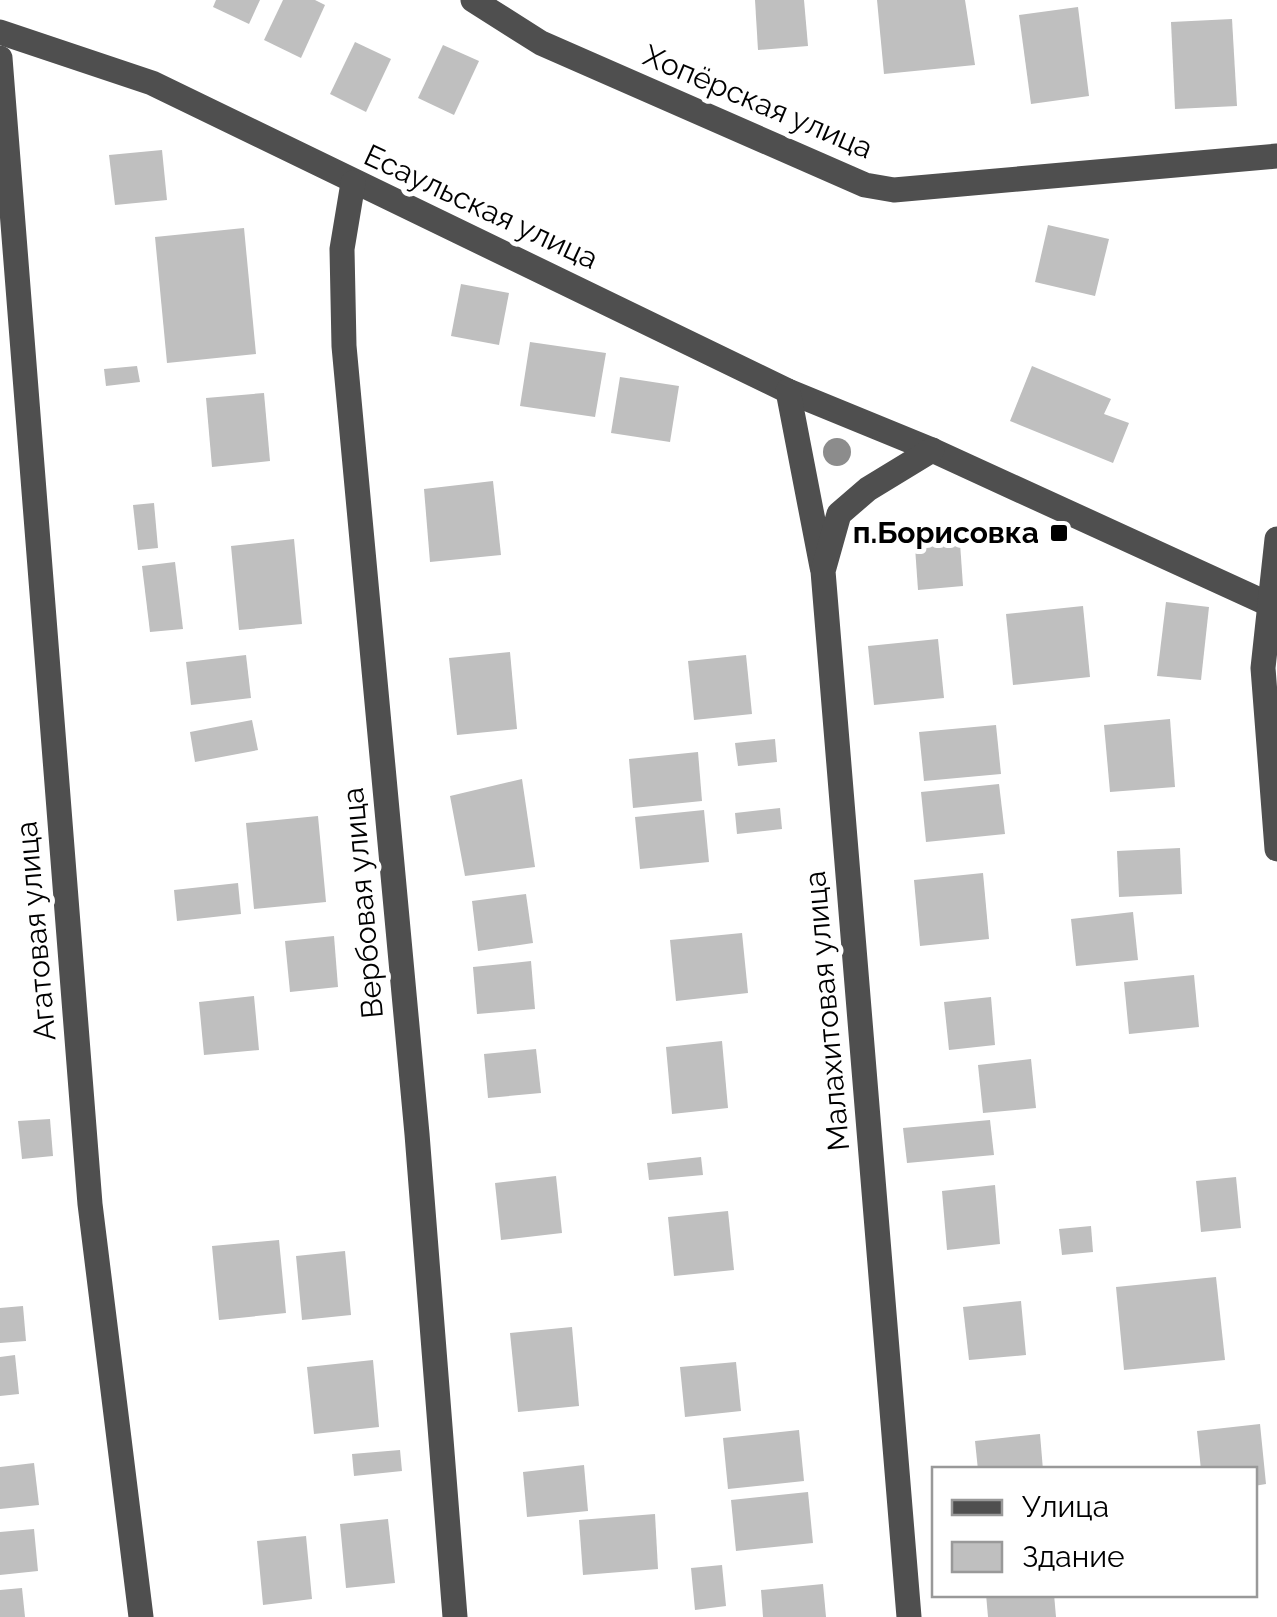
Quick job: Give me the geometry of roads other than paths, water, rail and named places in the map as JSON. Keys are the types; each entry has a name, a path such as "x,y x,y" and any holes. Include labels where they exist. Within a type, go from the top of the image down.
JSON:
{"street":[{"name":"Хопёрская улица","path":"472,0 541,43 866,185 894,190 1277,156"},
{"name":"Есаульская улица","path":"0,32 152,83 788,391 932,450 1274,607"},
{"name":"Агатовая улица","path":"0,58 90,1204 141,1617"},
{"name":"Вербовая улица","path":"352,183 342,249 344,346 417,1134 455,1617"},
{"path":"788,391 823,572"},
{"name":"Малахитовая улица","path":"909,1617 823,572 840,514 868,489 932,450"},
{"path":"1277,539 1274,607 1263,668 1277,849"}],"place":[{"name":"п.Борисовка","path":"1059,533"}]}
